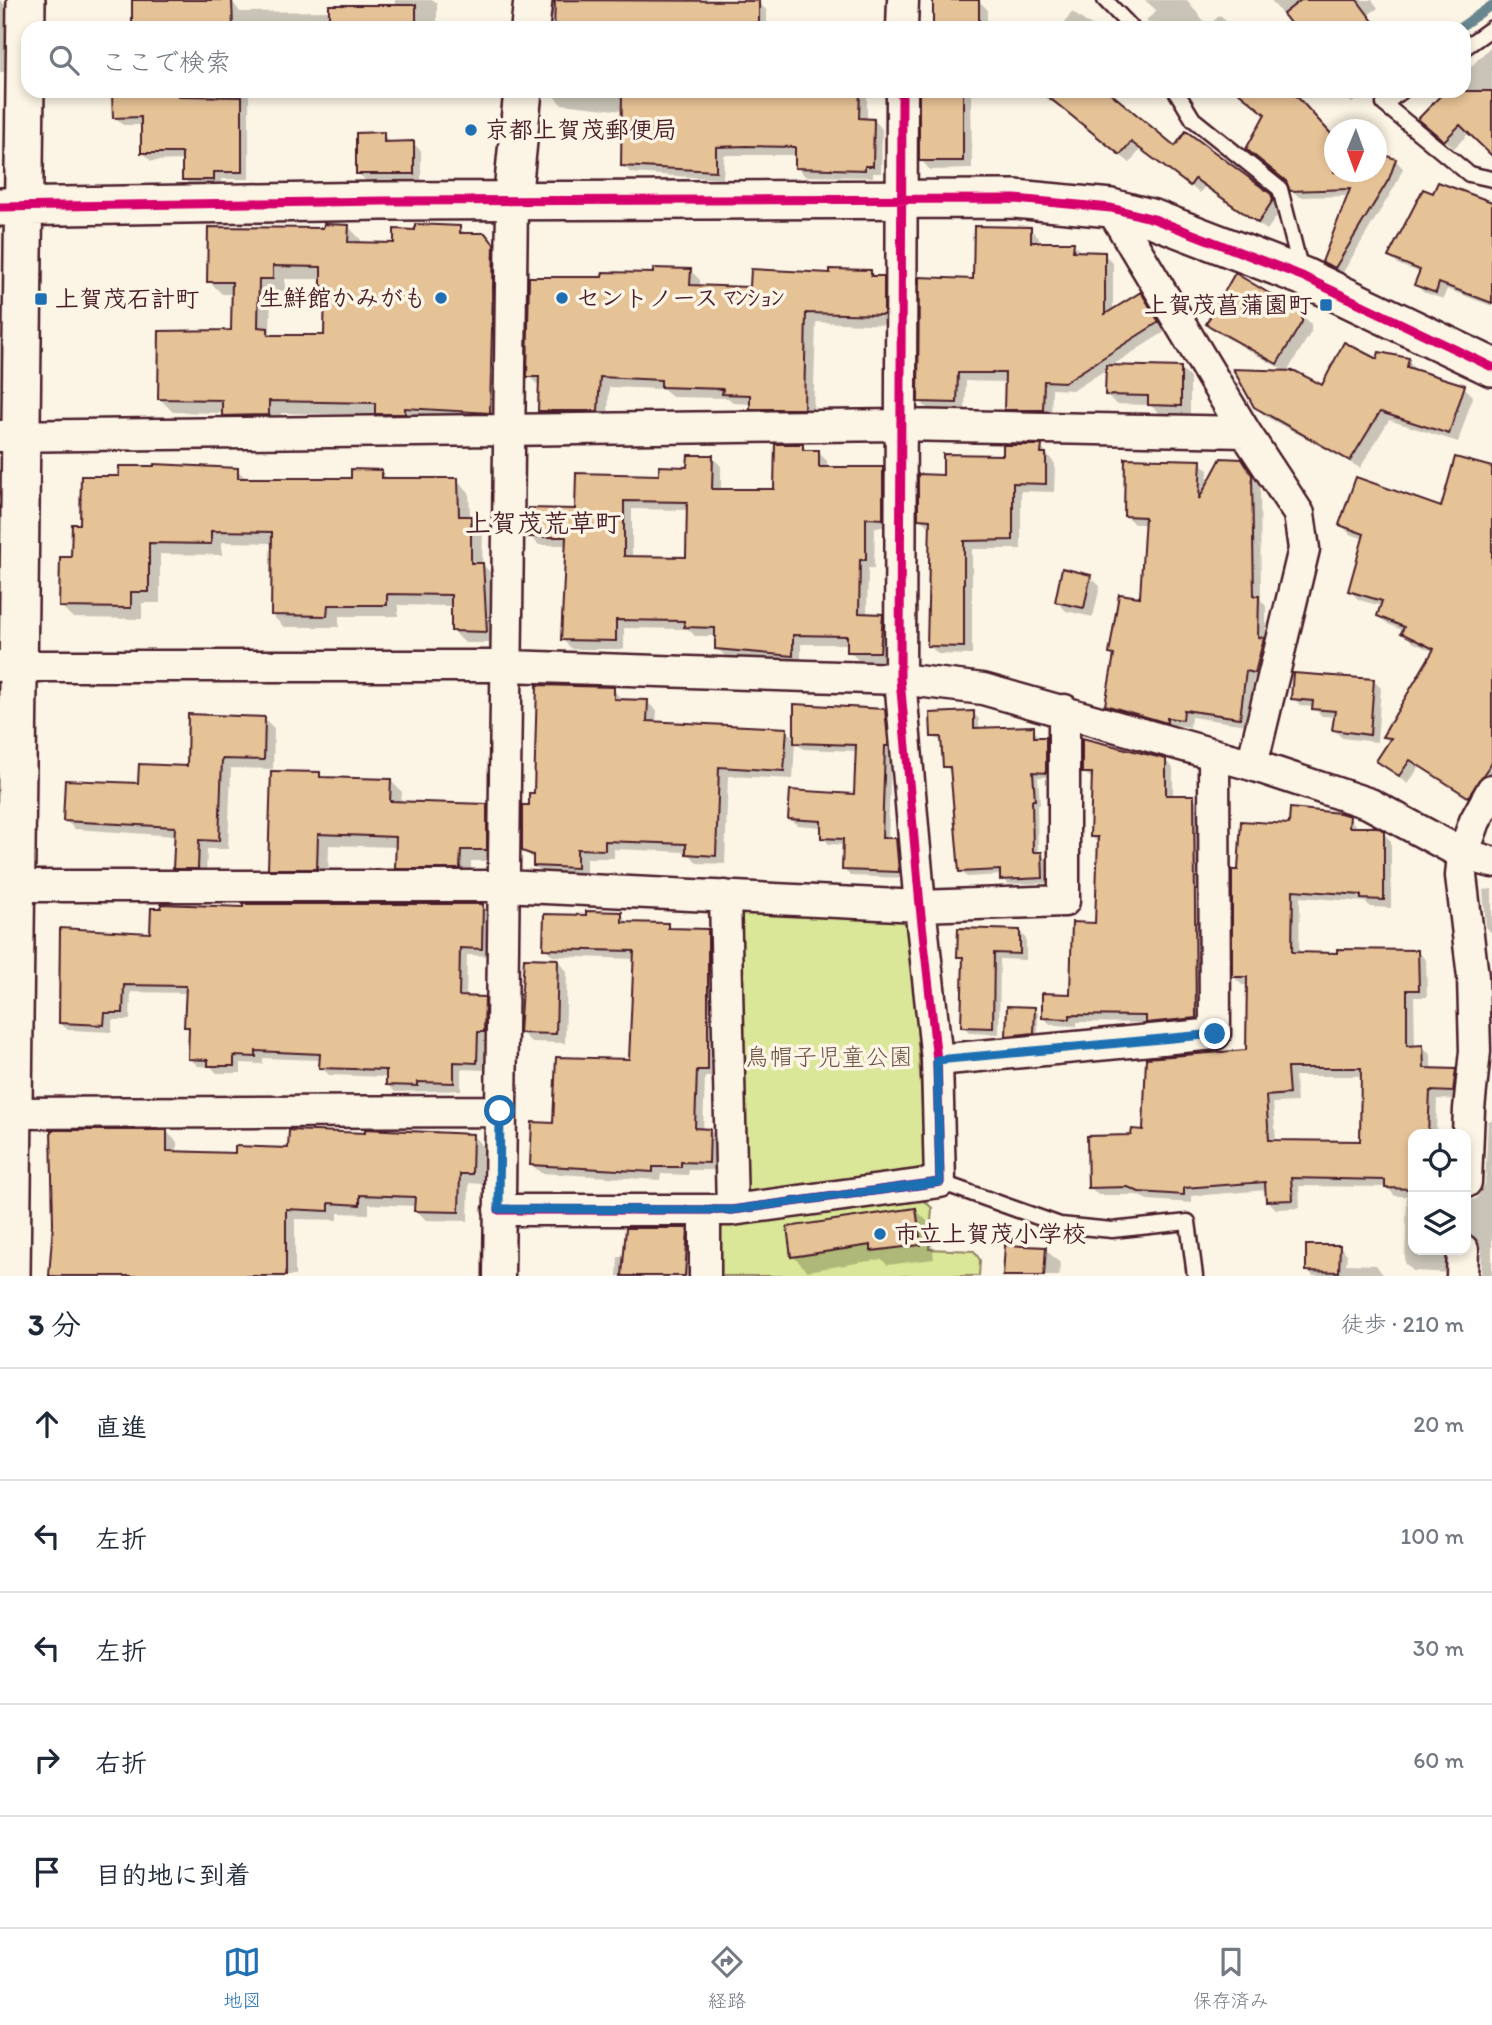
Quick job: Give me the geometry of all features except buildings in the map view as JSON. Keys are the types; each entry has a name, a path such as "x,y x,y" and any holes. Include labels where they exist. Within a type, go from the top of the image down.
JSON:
{"street":[{"path":"25,21 26,0"},
{"path":"531,21 533,0"},
{"path":"902,21 903,0"},
{"path":"11,1276 6,1113 12,206 21,74"},
{"path":"499,1276 512,202 522,98"},
{"path":"499,1209 719,1210 940,1182 937,1060 900,679 902,98"},
{"path":"12,206 382,201 1015,199 1111,208 1154,219 1302,276 1492,367"},
{"path":"1111,208 1245,432 1299,514 1304,549 1252,765"},
{"path":"11,435 900,425 1245,432"},
{"path":"9,666 507,666 900,679 983,689 1252,765 1370,804 1464,853 1492,862"},
{"path":"8,886 505,886 920,906 1064,901 1064,710"},
{"path":"937,1060 1215,1034 1214,756"},
{"path":"1468,1129 1475,1051 1473,977 1461,876 1464,853 1475,821 1492,790"},
{"path":"705,1276 719,1210 725,896"},
{"path":"6,1113 500,1111"},
{"path":"1462,1276 1463,1255"}],"lane":[{"path":"1105,0 1125,21"},
{"path":"1471,43 1492,28"},
{"path":"1180,98 1193,119 1280,189 1302,276"},
{"path":"1392,98 1384,104 1469,174 1492,179"},
{"path":"940,1182 1060,1225 1112,1230 1188,1222 1195,1276"}],"green space":[{"name":"鳥帽子児童公園","path":"735,913 910,915 926,1168 744,1195"},
{"path":"919,1196 932,1208 929,1249 974,1251 980,1260 979,1276 714,1276 713,1233 724,1219"}],"waterway":[{"path":"1469,21 1492,5"}],"cycle path":[{"path":"499,1210 732,1210 940,1182 937,1060 900,679 902,98"},
{"path":"0,207 382,201 1015,199 1111,208 1154,219 1302,276 1492,367"}],"place":[{"name":"京都上賀茂郵便局","path":"471,130"},
{"name":"生鮮館かみがも","path":"441,298"},
{"name":"セントノース ﾏﾝｼｮﾝ","path":"562,298"},
{"name":"上賀茂石計町","path":"41,299"},
{"name":"上賀茂菖蒲園町","path":"1326,305"},
{"name":"市立上賀茂小学校","path":"880,1234"}],"district":[{"name":"上賀茂荒草町","path":"543,523"}],"route":[{"path":"500,1111 499,1209 732,1210 940,1182 937,1060 1215,1034"}]}
